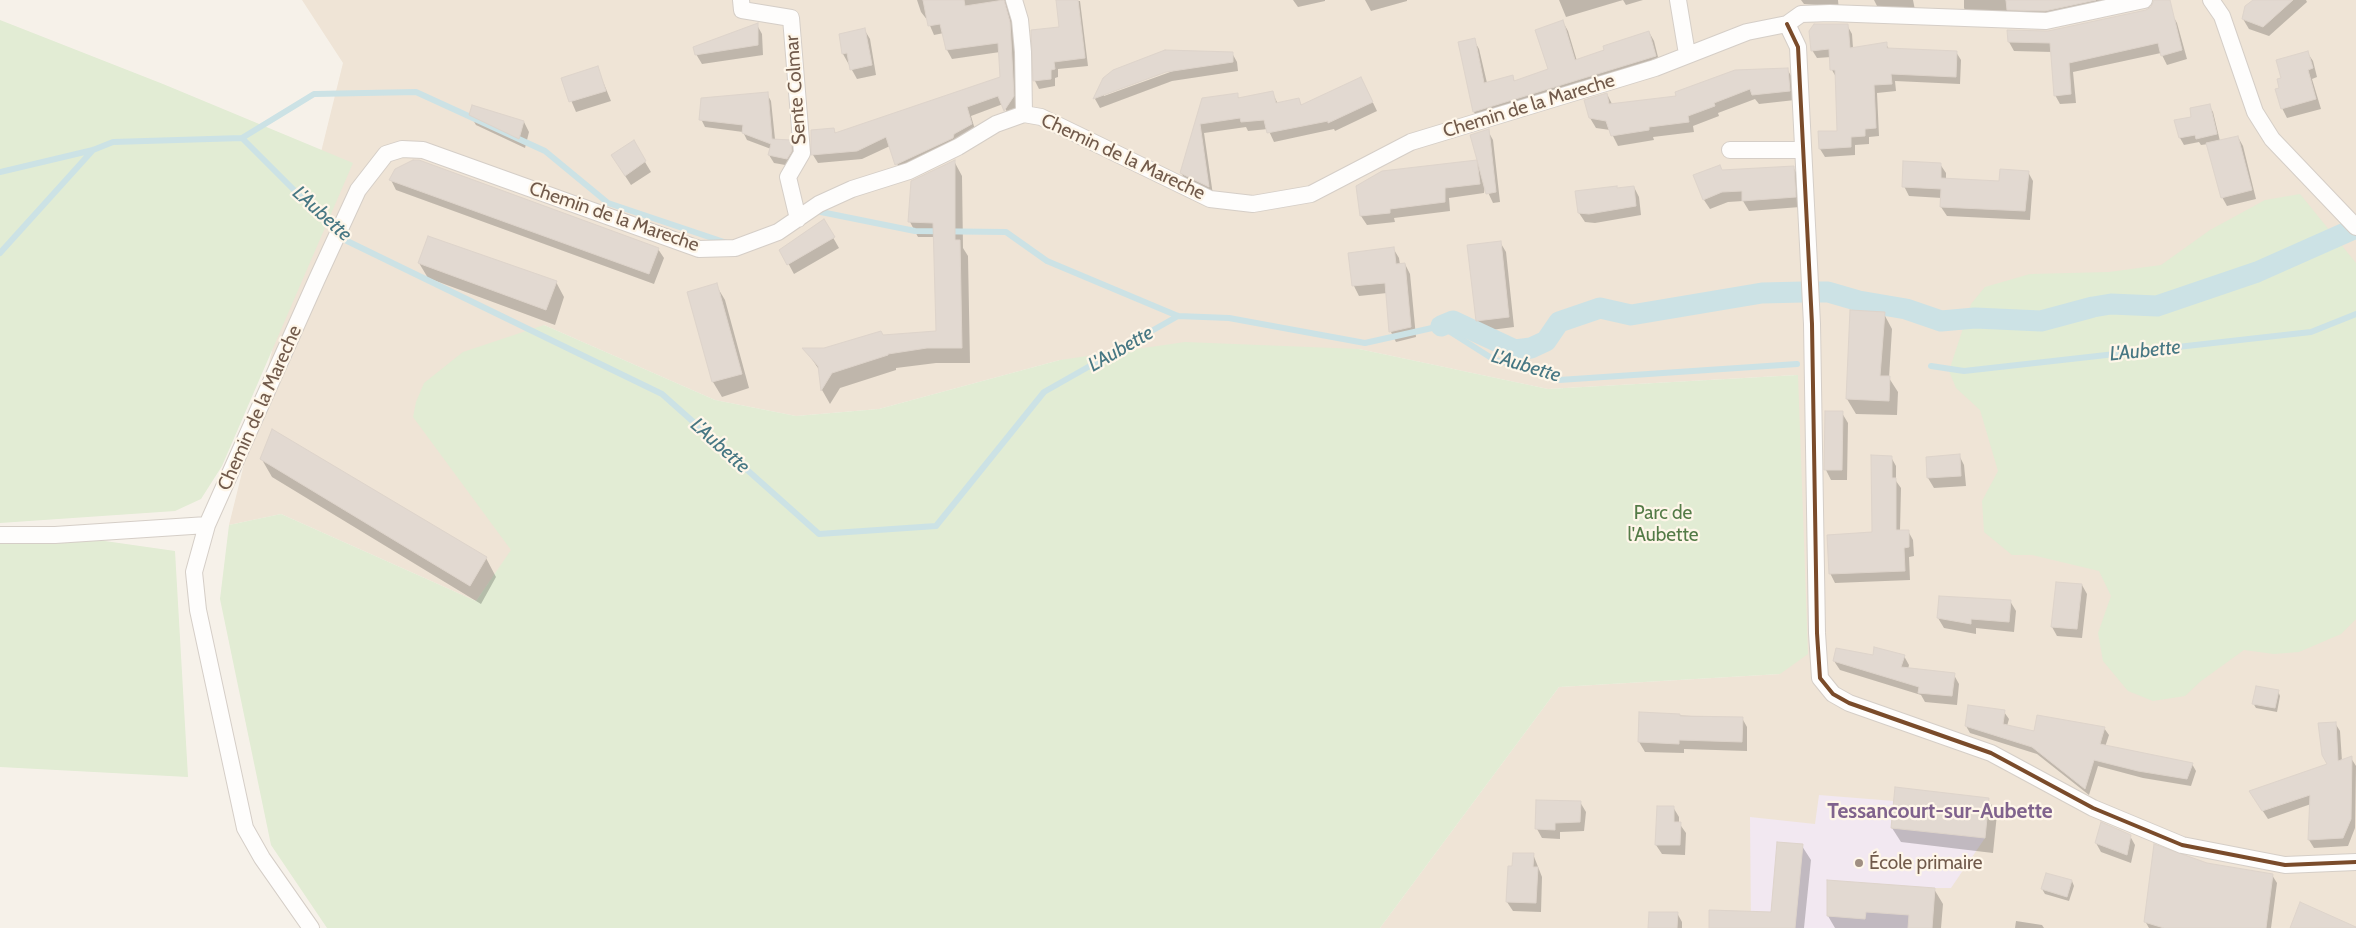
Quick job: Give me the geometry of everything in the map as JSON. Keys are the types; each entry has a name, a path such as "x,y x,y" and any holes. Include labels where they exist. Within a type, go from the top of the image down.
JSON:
{"street":[{"name":"Sente Colmar","path":"741,0 742,10 791,18 802,153 788,177 798,219"},
{"path":"1014,0 1020,20 1023,52 1024,114"},
{"path":"1678,0 1686,54"},
{"name":"Chemin de la Mareche","path":"311,928 262,858 245,828 198,610 194,572 207,525 358,190 386,154 402,149 423,150 699,249 735,248 778,232 818,204 852,189 909,171 958,147 996,124 1024,114 1041,117 1210,199 1253,204 1311,194 1411,142 1654,68 1686,54 1747,32 1787,24 1801,14 1830,13 2046,21 2144,0"},
{"path":"2211,0 2222,16 2255,112 2272,139 2356,227"},
{"path":"1787,24 1798,47 1812,324 1817,623 1820,678 1833,694 1849,703 1991,753 2093,808 2182,845 2285,865 2356,862"},
{"path":"1730,150 1802,150"},
{"path":"0,534 55,534 207,525"}],"shaded area":[{"path":"302,0 2356,0 2356,928 1380,928 1559,687 1780,674 1797,375 1548,389 1359,349 1060,360 879,409 796,416 715,400 544,325 414,417 512,550 476,601 281,514 229,525 343,63"},
{"name":"École primaire","path":"1819,795 1894,801 1891,828 1985,838 1951,888 1935,888 1932,928 1751,928 1750,817 1815,824"}],"green space":[{"path":"0,20 163,84 353,163 222,466 201,499 175,511 0,523"},
{"path":"2300,194 2356,263 2356,619 2341,634 2299,652 2274,654 2244,650 2201,681 2185,696 2153,701 2128,691 2103,661 2098,633 2111,596 2099,571 2032,555 2012,555 1984,532 1982,501 1998,471 1980,410 1956,388 1949,371 1971,304 1985,287 2030,274 2109,272 2161,265 2210,230 2265,200"},
{"name":"Parc de l'Aubette","path":"544,325 715,400 796,416 879,409 1060,360 1185,342 1359,349 1548,389 1798,375 1808,654 1780,674 1559,687 1380,928 327,928 271,845 220,599 229,525 281,514 476,601 511,550 413,417 416,402 424,383 463,352"},
{"path":"0,526 175,551 188,777 0,767"}],"building":[{"path":"923,0 964,0 965,6 1004,0 1010,22 1014,96 1004,111 998,96 967,107 972,124 954,134 953,138 895,165 886,137 857,151 811,155 811,130 834,128 835,133 1000,77 998,43 946,50 940,24 928,26"},
{"path":"1056,0 1078,0 1085,58 1054,62 1055,69 1051,70 1051,79 1033,81 1031,30 1059,27"},
{"path":"2006,0 2096,0 2045,11 2007,10"},
{"path":"2154,0 2170,0 2182,50 2161,56 2158,43 2069,63 2071,94 2054,96 2050,43 2008,42 2007,30 2048,31 2146,10 2151,7"},
{"path":"2253,0 2293,0 2263,27 2242,19 2245,6"},
{"path":"1563,20 1575,60 1604,50 1603,46 1649,31 1656,56 1473,112 1458,42 1475,38 1484,83 1513,75 1514,81 1548,69 1535,30"},
{"path":"758,23 758,45 695,55 693,47"},
{"path":"1814,24 1848,24 1850,48 1887,42 1887,48 1957,51 1956,77 1891,74 1892,84 1874,85 1876,128 1865,129 1865,136 1851,137 1851,147 1819,149 1818,131 1837,131 1835,70 1830,70 1829,49 1811,51 1809,31"},
{"path":"865,28 872,65 850,70 847,53 842,54 839,34"},
{"path":"1165,50 1233,52 1233,62 1166,72 1093,99 1103,78 1113,70"},
{"path":"2308,51 2313,68 2308,70 2316,99 2281,109 2275,89 2279,88 2277,79 2281,78 2276,60"},
{"path":"598,66 606,91 569,102 561,78"},
{"path":"1788,68 1790,91 1752,95 1750,89 1714,103 1715,106 1688,116 1689,122 1649,127 1649,130 1611,136 1606,121 1589,118 1584,100 1607,93 1609,104 1676,96 1675,92 1735,70"},
{"path":"1361,77 1373,102 1328,123 1328,121 1267,133 1264,120 1241,122 1240,118 1200,124 1209,187 1180,173 1202,98 1238,93 1238,98 1273,91 1276,103 1299,98 1301,105"},
{"path":"768,92 772,139 791,140 792,151 787,159 768,155 771,144 742,133 743,125 699,120 701,98"},
{"path":"2210,104 2217,134 2196,139 2195,135 2179,138 2174,120 2191,117 2190,108"},
{"path":"472,105 524,121 519,139 469,115"},
{"path":"1489,129 1496,192 1486,194 1470,135"},
{"path":"2238,136 2252,190 2221,198 2206,143"},
{"path":"634,140 646,161 625,176 611,155"},
{"path":"413,160 419,160 659,248 649,274 389,180 395,169"},
{"path":"955,160 955,240 960,240 962,348 927,348 888,354 832,373 821,391 818,366 802,348 824,348 881,331 883,335 936,331 933,223 908,222 911,181"},
{"path":"1477,160 1480,184 1445,188 1445,202 1390,209 1390,213 1360,216 1356,186 1382,171"},
{"path":"1903,161 1941,163 1941,178 1999,181 2000,169 2029,171 2025,211 1940,207 1941,189 1902,187"},
{"path":"1720,165 1722,170 1794,166 1796,197 1742,201 1742,191 1722,192 1703,200 1693,175"},
{"path":"1617,186 1617,188 1634,186 1636,206 1589,214 1578,213 1575,191"},
{"path":"824,219 835,237 787,265 779,250"},
{"path":"428,236 557,281 546,310 418,263"},
{"path":"1501,241 1509,317 1476,321 1467,245"},
{"path":"1394,247 1396,264 1405,263 1411,327 1389,332 1385,283 1352,286 1348,253"},
{"path":"717,283 742,374 712,382 687,292"},
{"path":"1850,310 1885,312 1880,376 1890,376 1889,401 1846,399"},
{"path":"1825,411 1843,411 1842,470 1824,470"},
{"path":"272,429 487,557 470,586 260,459"},
{"path":"1960,454 1961,476 1927,478 1926,457"},
{"path":"1871,455 1892,456 1892,478 1896,478 1896,530 1909,530 1909,547 1904,548 1905,571 1829,574 1827,535 1872,532"},
{"path":"2056,582 2082,584 2077,629 2051,627"},
{"path":"1939,596 2011,600 2009,622 1971,619 1971,624 1937,618"},
{"path":"1874,647 1905,655 1901,667 1955,673 1952,696 1918,693 1919,687 1833,661 1836,648 1873,655"},
{"path":"2256,686 2279,690 2275,708 2252,704"},
{"path":"1968,705 2005,710 2003,724 2034,731 2037,715 2105,727 2100,744 2193,763 2187,779 2138,771 2094,760 2085,789 2032,747 1965,726"},
{"path":"1639,712 1680,714 1680,716 1743,717 1742,742 1679,740 1679,744 1638,742"},
{"path":"2336,722 2338,761 2352,756 2351,819 2343,838 2308,840 2310,795 2262,811 2249,791 2327,764 2322,755 2318,723"},
{"path":"1895,787 1989,798 1985,838 1891,828"},
{"path":"1536,800 1581,801 1580,822 1555,823 1555,830 1535,829"},
{"path":"1657,806 1674,806 1674,822 1681,822 1680,845 1655,845"},
{"path":"2101,822 2131,835 2127,855 2095,843"},
{"path":"1777,842 1803,844 1795,928 1709,928 1709,910 1771,912"},
{"path":"2154,844 2207,863 2273,874 2266,928 2164,928 2144,922"},
{"path":"1513,853 1534,853 1533,867 1538,867 1536,903 1506,902 1508,866 1512,866"},
{"path":"2046,873 2072,880 2067,897 2041,889"},
{"path":"1827,880 1935,888 1932,928 1908,928 1909,915 1866,912 1865,919 1827,916"},
{"path":"2300,902 2356,927 2356,928 2290,928"},
{"path":"1649,912 1678,912 1677,928 1648,928"}],"waterway":[{"name":"L'Aubette","path":"0,172 93,150 113,142 242,138 314,94 416,92 545,151 608,203 727,243"},
{"name":"L'Aubette","path":"242,138 343,239 662,394 819,534 936,526 1044,392 1178,316"},
{"name":"L'Aubette","path":"0,253 93,150"},
{"name":"L'Aubette","path":"816,211 915,231 1006,232 1047,261 1178,316 1229,318 1365,343 1441,326 1493,359 1559,380 1797,364"},
{"path":"1441,326 1453,321 1515,350 1531,348 1546,341 1559,322 1600,308 1631,315 1762,293 1803,292 1828,292 1859,301 1906,309 1941,321 1975,318 2041,321 2111,304 2157,306 2257,272 2356,228"},
{"name":"L'Aubette","path":"1931,366 1964,371 2311,332 2356,314"}],"transit line":[{"path":"1787,24 1798,47 1812,324 1817,633 1820,678 1833,694 1849,703 1991,753 2093,808 2182,845 2285,865 2356,862"}],"place":[{"name":"École primaire","path":"1859,863"}],"district":[{"name":"Tessancourt-sur-Aubette","path":"1940,812"}]}
